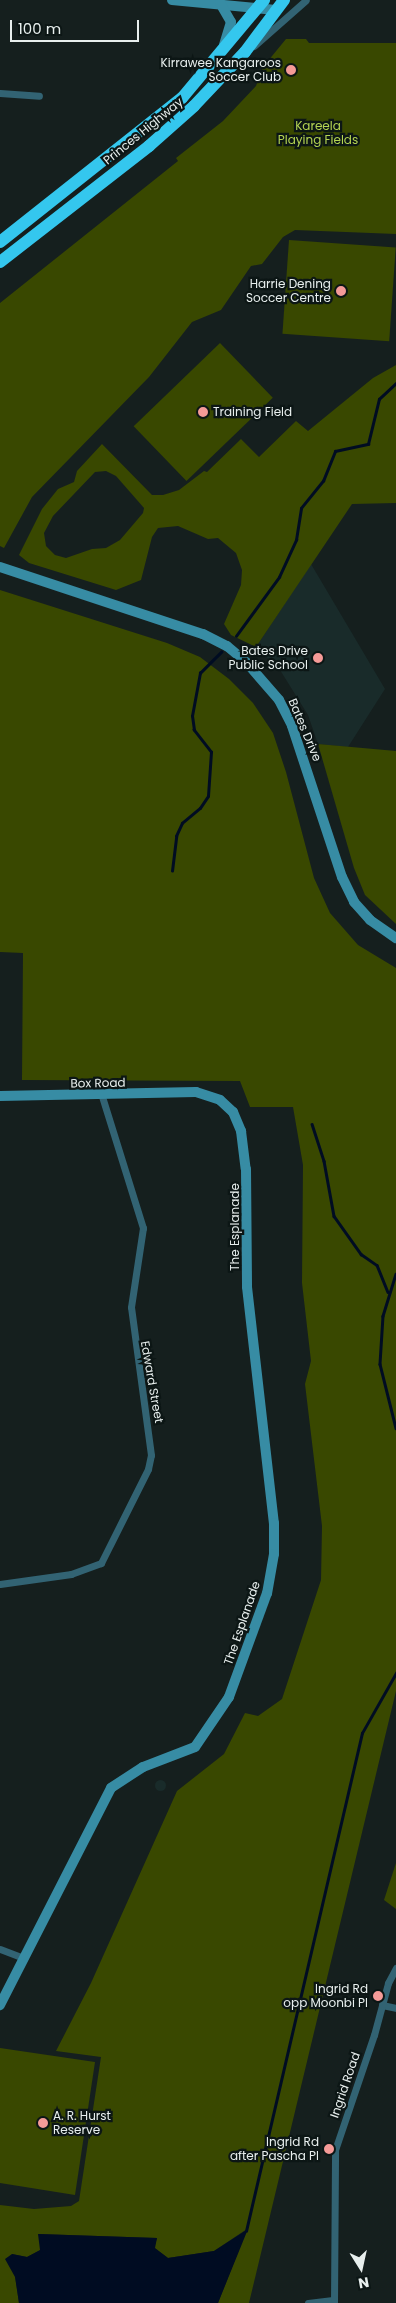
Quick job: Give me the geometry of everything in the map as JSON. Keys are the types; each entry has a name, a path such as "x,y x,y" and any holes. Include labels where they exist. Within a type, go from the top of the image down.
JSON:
{"highway":[{"name":"Princes Highway","path":"0,242 166,112 220,55 262,2"},
{"name":"Princes Highway","path":"0,262 149,146 194,106 245,52 280,5"}],"street":[{"path":"172,0 220,3 262,2 280,5"},
{"path":"245,52 265,39 306,0"},
{"path":"220,3 231,22 220,55"},
{"path":"0,92 39,96"},
{"name":"Bates Drive","path":"0,567 202,634 227,646 247,663 279,700 292,726 342,877 354,902 370,920 396,938"},
{"name":"Box Road","path":"0,1096 102,1096 196,1092"},
{"name":"The Esplanade","path":"0,2005 111,1788 143,1768 195,1747 230,1697 270,1582 274,1524 247,1287 247,1180 241,1131 228,1106 212,1096 196,1092"},
{"name":"Edward Street","path":"0,1584 72,1574 101,1563 148,1469 151,1455 130,1307 143,1228 102,1096"},
{"path":"0,1949 24,1958"},
{"name":"Ingrid Road","path":"333,2301 335,2150 388,1983 396,1968"},
{"path":"382,2004 396,2008"},
{"path":"308,2303 333,2301"}],"shaded area":[{"name":"Bates Drive Public School","path":"311,564 385,689 348,747 318,744 308,715 280,670 256,647"},
{"path":"160,1779 166,1785 160,1791 154,1785"}],"green space":[{"name":"Kareela Playing Fields","path":"286,39 306,39 309,43 396,43 396,234 295,230 283,237 262,264 251,266 221,310 192,322 149,377 32,497 4,548 0,546 0,303 178,161 176,158 223,121 256,86 263,67"},
{"name":"Harrie Dening Soccer Centre","path":"289,240 396,247 389,341 282,334"},
{"name":"Training Field","path":"220,343 273,398 186,481 134,426"},
{"path":"396,365 396,503 352,504 256,647 231,635 224,624 241,585 242,570 236,553 218,538 208,539 178,526 158,528 152,537 141,580 116,590 29,563 19,555 42,509 58,489 74,482 77,471 102,444 152,495 163,495 179,490 204,471 207,472 241,439 259,457 296,421 308,431 373,378","holes":["106,471 116,476 144,508 143,513 120,540 106,548 92,549 66,558 55,555 46,546 44,533 53,516 95,472"]},
{"path":"0,590 167,643 200,657 229,679 253,703 273,733 286,772 314,878 330,913 358,945 396,968 396,1691 249,2303 218,2303 247,2229 214,2251 168,2258 154,2248 157,2238 39,2234 41,2250 27,2257 12,2254 19,2303 0,2303 0,2205 34,2209 71,2206 79,2201 101,2057 56,2051 91,1983 177,1791 224,1754 245,1713 258,1716 282,1699 321,1580 322,1526 305,1384 311,1361 302,1283 303,1165 293,1107 250,1107 240,1081 22,1080 23,953 0,952"},
{"path":"318,744 396,751 396,924 365,895 354,868"},
{"path":"396,1863 396,1909 384,1900"},
{"name":"A. R. Hurst Reserve","path":"0,2048 95,2062 75,2195 0,2183"}],"water":[{"path":"248,2229 218,2303 19,2303 15,2277 5,2259 12,2254 27,2257 40,2250 38,2234 157,2238 155,2248 168,2258 214,2251"}],"waterway":[{"path":"236,636 279,577 296,540 301,508 323,481 335,451 368,444 379,399 396,383"},
{"path":"172,871 176,836 182,823 200,808 208,796 211,752 194,730 192,716 200,673 221,652"},
{"path":"312,1124 324,1161 334,1216 361,1254 377,1265 388,1292"},
{"path":"396,1274 383,1316 380,1364 396,1428"},
{"path":"246,2231 362,1733 396,1673"}],"place":[{"name":"Kirrawee Kangaroos Soccer Club","path":"291,70"},
{"name":"Harrie Dening Soccer Centre","path":"341,291"},
{"name":"Training Field","path":"203,412"},
{"name":"Bates Drive Public School","path":"318,658"},
{"name":"Ingrid Rd opp Moonbi Pl","path":"378,1996"},
{"name":"A. R. Hurst Reserve","path":"43,2123"},
{"name":"Ingrid Rd after Pascha Pl","path":"329,2149"}]}
